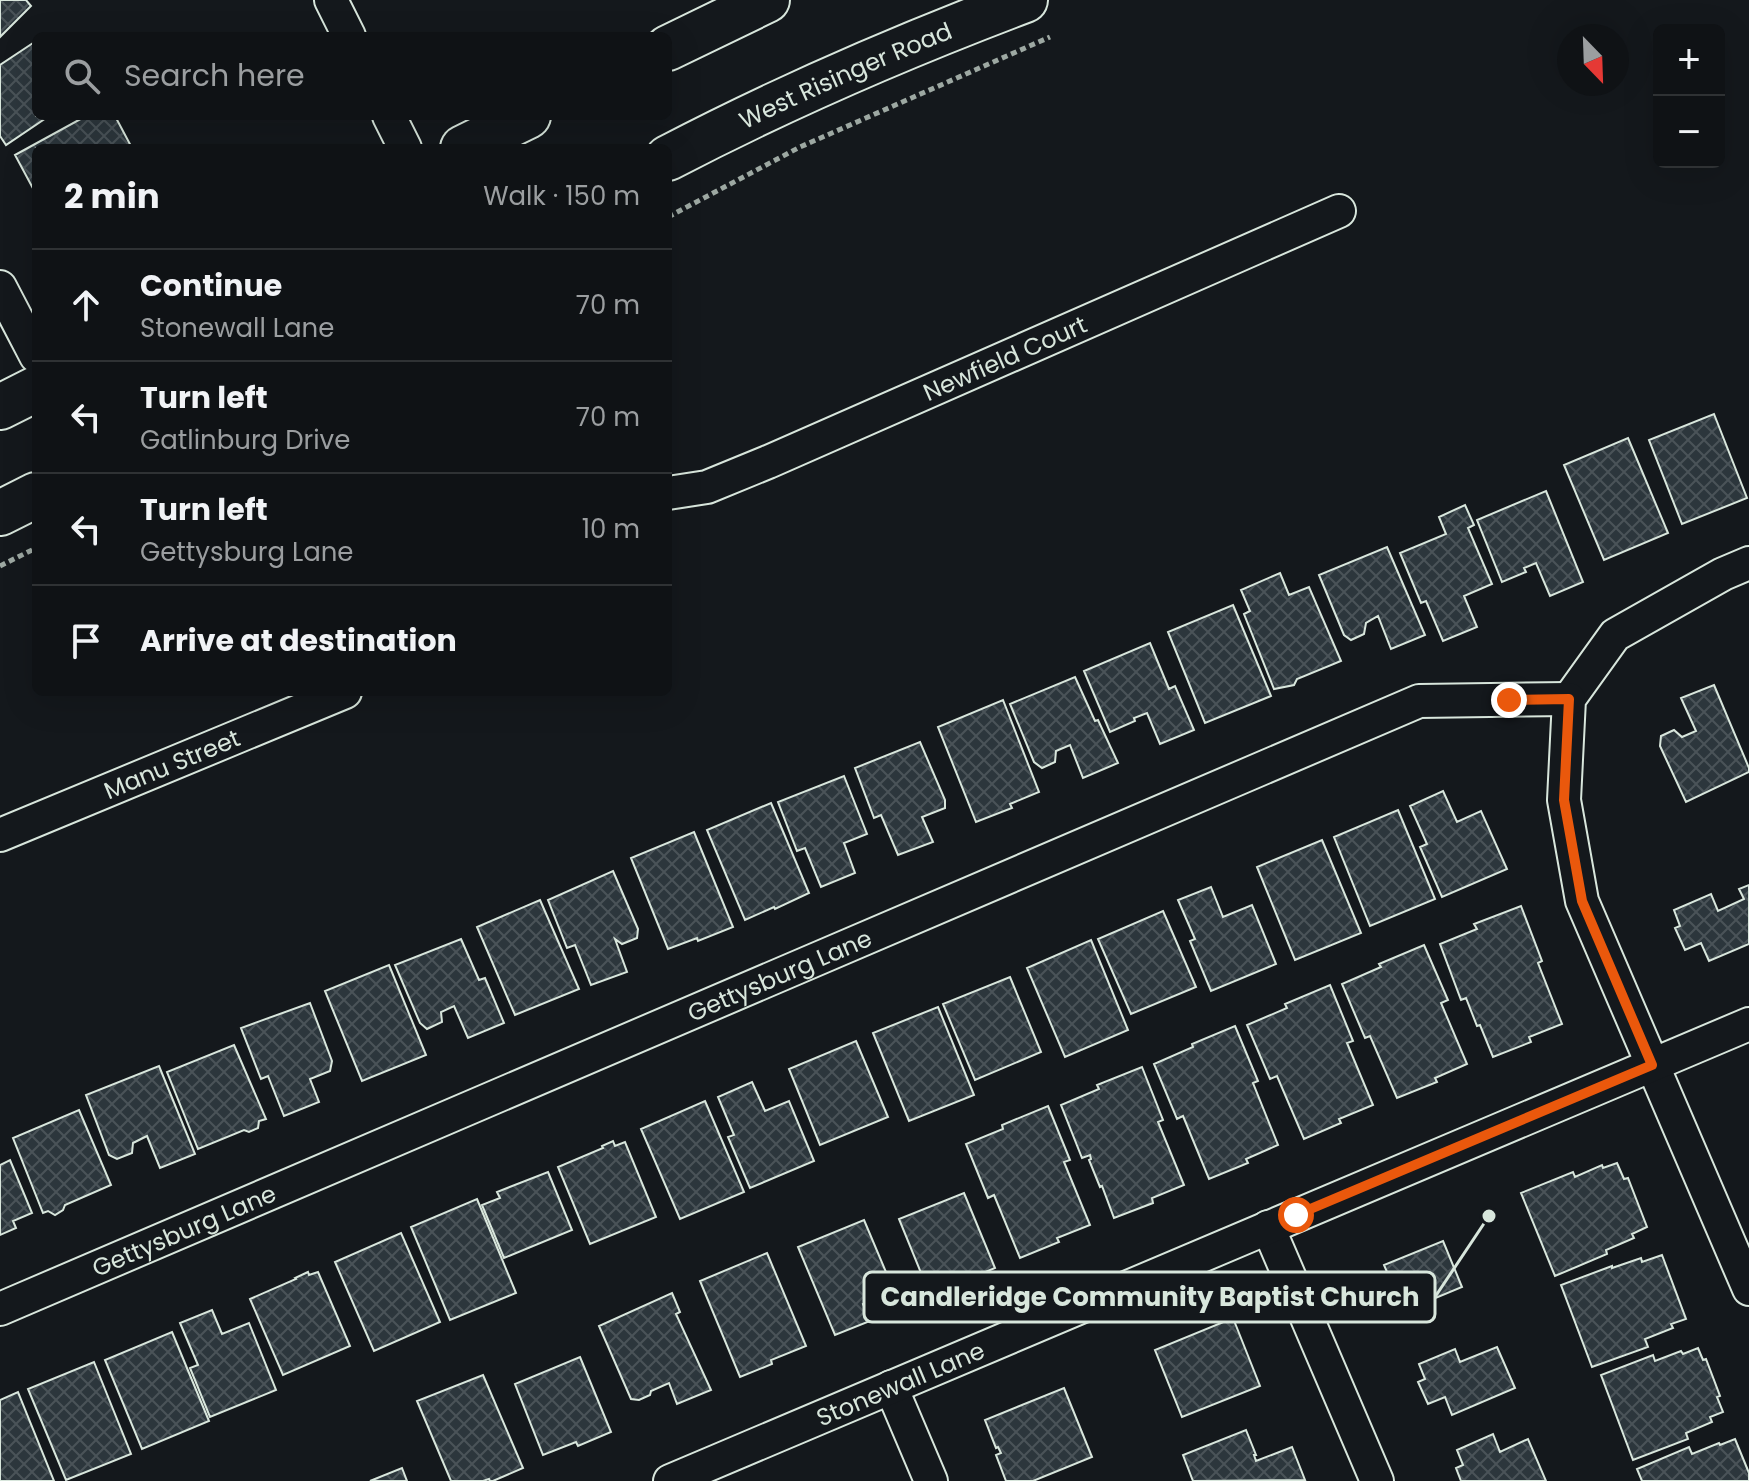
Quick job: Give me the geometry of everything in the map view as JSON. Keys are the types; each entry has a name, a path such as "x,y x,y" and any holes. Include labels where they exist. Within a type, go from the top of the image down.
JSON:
{"main road":[{"path":"672,46 767,0"},
{"name":"West Risinger Road","path":"672,156 759,111 946,30 1025,0"},
{"path":"471,144 520,120"},
{"path":"0,407 32,391"},
{"path":"0,513 32,497"}],"street":[{"path":"331,0 347,32"},
{"path":"391,120 403,144"},
{"name":"Newfield Court","path":"672,492 707,487 768,462 1339,211"},
{"path":"0,287 32,348"},
{"path":"1749,563 1723,574 1615,635 1569,699 1564,800 1582,901 1749,1289"},
{"name":"Manu Street","path":"0,835 335,696"},
{"name":"Gettysburg Lane","path":"0,1309 1419,701 1569,699"},
{"name":"Stonewall Lane","path":"670,1481 1749,1024"},
{"path":"1268,1227 1377,1481"},
{"path":"891,1387 931,1481"}],"path":[{"path":"672,215 800,147 1050,37"},
{"path":"0,566 32,550"}],"building":[{"path":"0,0 26,0 31,6 0,37"},
{"path":"32,44 32,120 43,120 6,145 0,136 0,65"},
{"path":"79,120 117,120 130,144 35,144"},
{"path":"32,146 32,187 15,155"},
{"path":"1714,414 1747,498 1682,524 1649,440"},
{"path":"1628,438 1668,533 1604,560 1564,465"},
{"path":"1546,491 1583,582 1550,596 1536,563 1524,568 1526,572 1502,582 1477,520"},
{"path":"1465,505 1474,525 1468,528 1492,584 1464,596 1477,627 1443,641 1426,601 1421,603 1400,553 1446,534 1439,517"},
{"path":"1387,547 1425,635 1391,649 1378,616 1366,623 1364,634 1351,640 1344,635 1319,575"},
{"path":"1280,573 1289,595 1309,587 1341,661 1297,679 1294,685 1274,689 1244,614 1250,611 1241,590"},
{"path":"1233,605 1271,696 1205,723 1168,632"},
{"path":"1150,643 1169,689 1175,686 1194,730 1160,744 1147,713 1110,732 1084,671"},
{"path":"1075,677 1118,763 1083,778 1070,745 1056,751 1055,762 1042,768 1034,762 1010,704"},
{"path":"1714,685 1749,772 1686,802 1660,746 1661,736 1674,730 1682,737 1696,731 1681,698"},
{"path":"1003,700 1039,792 1010,804 1012,808 976,822 938,727"},
{"path":"920,742 945,800 945,808 922,817 933,842 898,855 881,815 874,818 855,768"},
{"path":"844,776 867,834 844,843 855,873 821,887 805,848 797,851 778,802"},
{"path":"1443,791 1457,822 1481,811 1507,869 1442,897 1420,847 1427,844 1410,806"},
{"path":"771,803 809,893 745,920 707,830"},
{"path":"1398,810 1435,899 1370,926 1334,837"},
{"path":"694,832 733,927 668,949 631,858"},
{"path":"1322,840 1361,933 1295,960 1257,867"},
{"path":"613,871 638,929 637,938 622,944 615,939 627,972 591,985 575,945 567,948 548,900"},
{"path":"1749,885 1749,944 1709,961 1701,943 1685,950 1675,928 1680,926 1674,910 1711,894 1718,911 1744,899 1739,889"},
{"path":"1211,887 1223,917 1252,905 1276,964 1211,991 1190,941 1195,939 1178,900"},
{"path":"540,900 579,989 515,1015 477,927"},
{"path":"1521,906 1542,961 1538,963 1562,1024 1529,1037 1531,1042 1493,1057 1466,998 1461,1000 1440,944 1477,929 1474,924"},
{"path":"1163,911 1196,987 1131,1014 1098,939"},
{"path":"461,939 479,980 485,978 504,1023 468,1038 454,1006 441,1012 442,1022 427,1029 420,1023 395,965"},
{"path":"1091,940 1128,1030 1065,1057 1027,968"},
{"path":"1424,945 1448,1000 1441,1003 1467,1064 1435,1078 1437,1082 1397,1098 1370,1036 1365,1038 1342,984"},
{"path":"389,965 426,1055 362,1081 325,991"},
{"path":"1010,977 1041,1052 975,1080 943,1004"},
{"path":"1330,985 1353,1041 1347,1043 1373,1105 1339,1119 1341,1123 1304,1139 1277,1076 1270,1079 1247,1025 1287,1008 1285,1004"},
{"path":"310,1003 332,1061 330,1071 310,1079 319,1102 284,1116 268,1076 261,1079 241,1028"},
{"path":"938,1007 974,1095 909,1121 873,1033"},
{"path":"1235,1026 1258,1081 1253,1083 1278,1145 1246,1159 1248,1163 1209,1179 1183,1116 1177,1119 1154,1064"},
{"path":"856,1041 888,1117 820,1145 789,1069"},
{"path":"234,1045 266,1119 259,1121 258,1128 249,1132 244,1130 198,1149 167,1072"},
{"path":"159,1066 195,1154 160,1168 147,1136 133,1143 132,1153 117,1159 109,1155 86,1095"},
{"path":"1142,1067 1163,1120 1158,1122 1184,1185 1152,1198 1153,1203 1114,1218 1089,1160 1090,1155 1082,1158 1061,1105 1099,1089 1097,1085"},
{"path":"752,1082 765,1111 789,1101 814,1161 750,1188 728,1137 734,1135 718,1097"},
{"path":"705,1101 744,1192 680,1219 641,1129"},
{"path":"1048,1106 1070,1160 1064,1162 1090,1225 1020,1258 994,1195 988,1198 966,1144"},
{"path":"79,1110 111,1185 65,1205 55,1215 48,1211 43,1213 13,1138"},
{"path":"613,1141 615,1146 625,1142 656,1217 590,1244 558,1167"},
{"path":"10,1160 32,1213 13,1221 16,1228 0,1235 0,1165"},
{"path":"1617,1163 1624,1179 1628,1178 1647,1227 1632,1234 1634,1238 1606,1250 1607,1254 1555,1276 1521,1193 1573,1172 1575,1177 1602,1165 1603,1168"},
{"path":"548,1172 572,1230 504,1258 482,1205 500,1198 497,1192"},
{"path":"964,1193 995,1268 971,1278 969,1274 928,1290 899,1219"},
{"path":"477,1199 516,1293 450,1320 411,1227"},
{"path":"864,1220 894,1291 863,1304 870,1321 835,1335 798,1247"},
{"path":"401,1233 440,1322 374,1351 335,1262"},
{"path":"1443,1241 1462,1287 1390,1317 1380,1292 1393,1286 1384,1265"},
{"path":"767,1253 806,1346 740,1377 700,1281"},
{"path":"1662,1255 1686,1319 1645,1339 1648,1347 1592,1367 1561,1285 1612,1266 1641,1258 1642,1262"},
{"path":"308,1272 309,1275 318,1272 350,1346 283,1375 250,1299"},
{"path":"672,1293 680,1312 676,1314 711,1390 677,1404 669,1383 639,1400 631,1399 599,1326"},
{"path":"212,1310 222,1334 249,1323 276,1390 210,1417 190,1368 198,1365 180,1323"},
{"path":"1233,1318 1260,1386 1182,1417 1155,1350"},
{"path":"172,1332 209,1421 142,1449 105,1360"},
{"path":"1497,1347 1515,1388 1452,1415 1445,1397 1428,1404 1418,1382 1425,1379 1419,1364 1455,1349 1460,1362"},
{"path":"1698,1348 1703,1360 1706,1359 1723,1412 1710,1417 1712,1422 1686,1433 1688,1439 1633,1460 1601,1375 1653,1355 1655,1361"},
{"path":"580,1357 611,1432 578,1446 576,1442 543,1455 515,1384"},
{"path":"94,1362 131,1454 66,1480 28,1389"},
{"path":"483,1375 523,1468 493,1481 451,1481 417,1401"},
{"path":"1064,1388 1092,1457 1033,1481 1006,1481 996,1455 1001,1453 985,1420"},
{"path":"18,1392 54,1481 0,1481 0,1400"},
{"path":"1246,1430 1256,1461 1292,1447 1305,1480 1193,1481 1183,1455"},
{"path":"1493,1434 1500,1452 1528,1439 1546,1481 1461,1481 1456,1468 1463,1465 1457,1450"},
{"path":"1735,1439 1749,1473 1749,1481 1642,1481 1637,1469 1689,1447 1692,1454"},
{"path":"402,1468 407,1481 370,1481"}],"place":[{"name":"Candleridge Community Baptist Church","path":"1489,1216"}],"route":[{"path":"1296,1215 1652,1065 1582,901 1564,800 1569,699 1509,700"}]}
